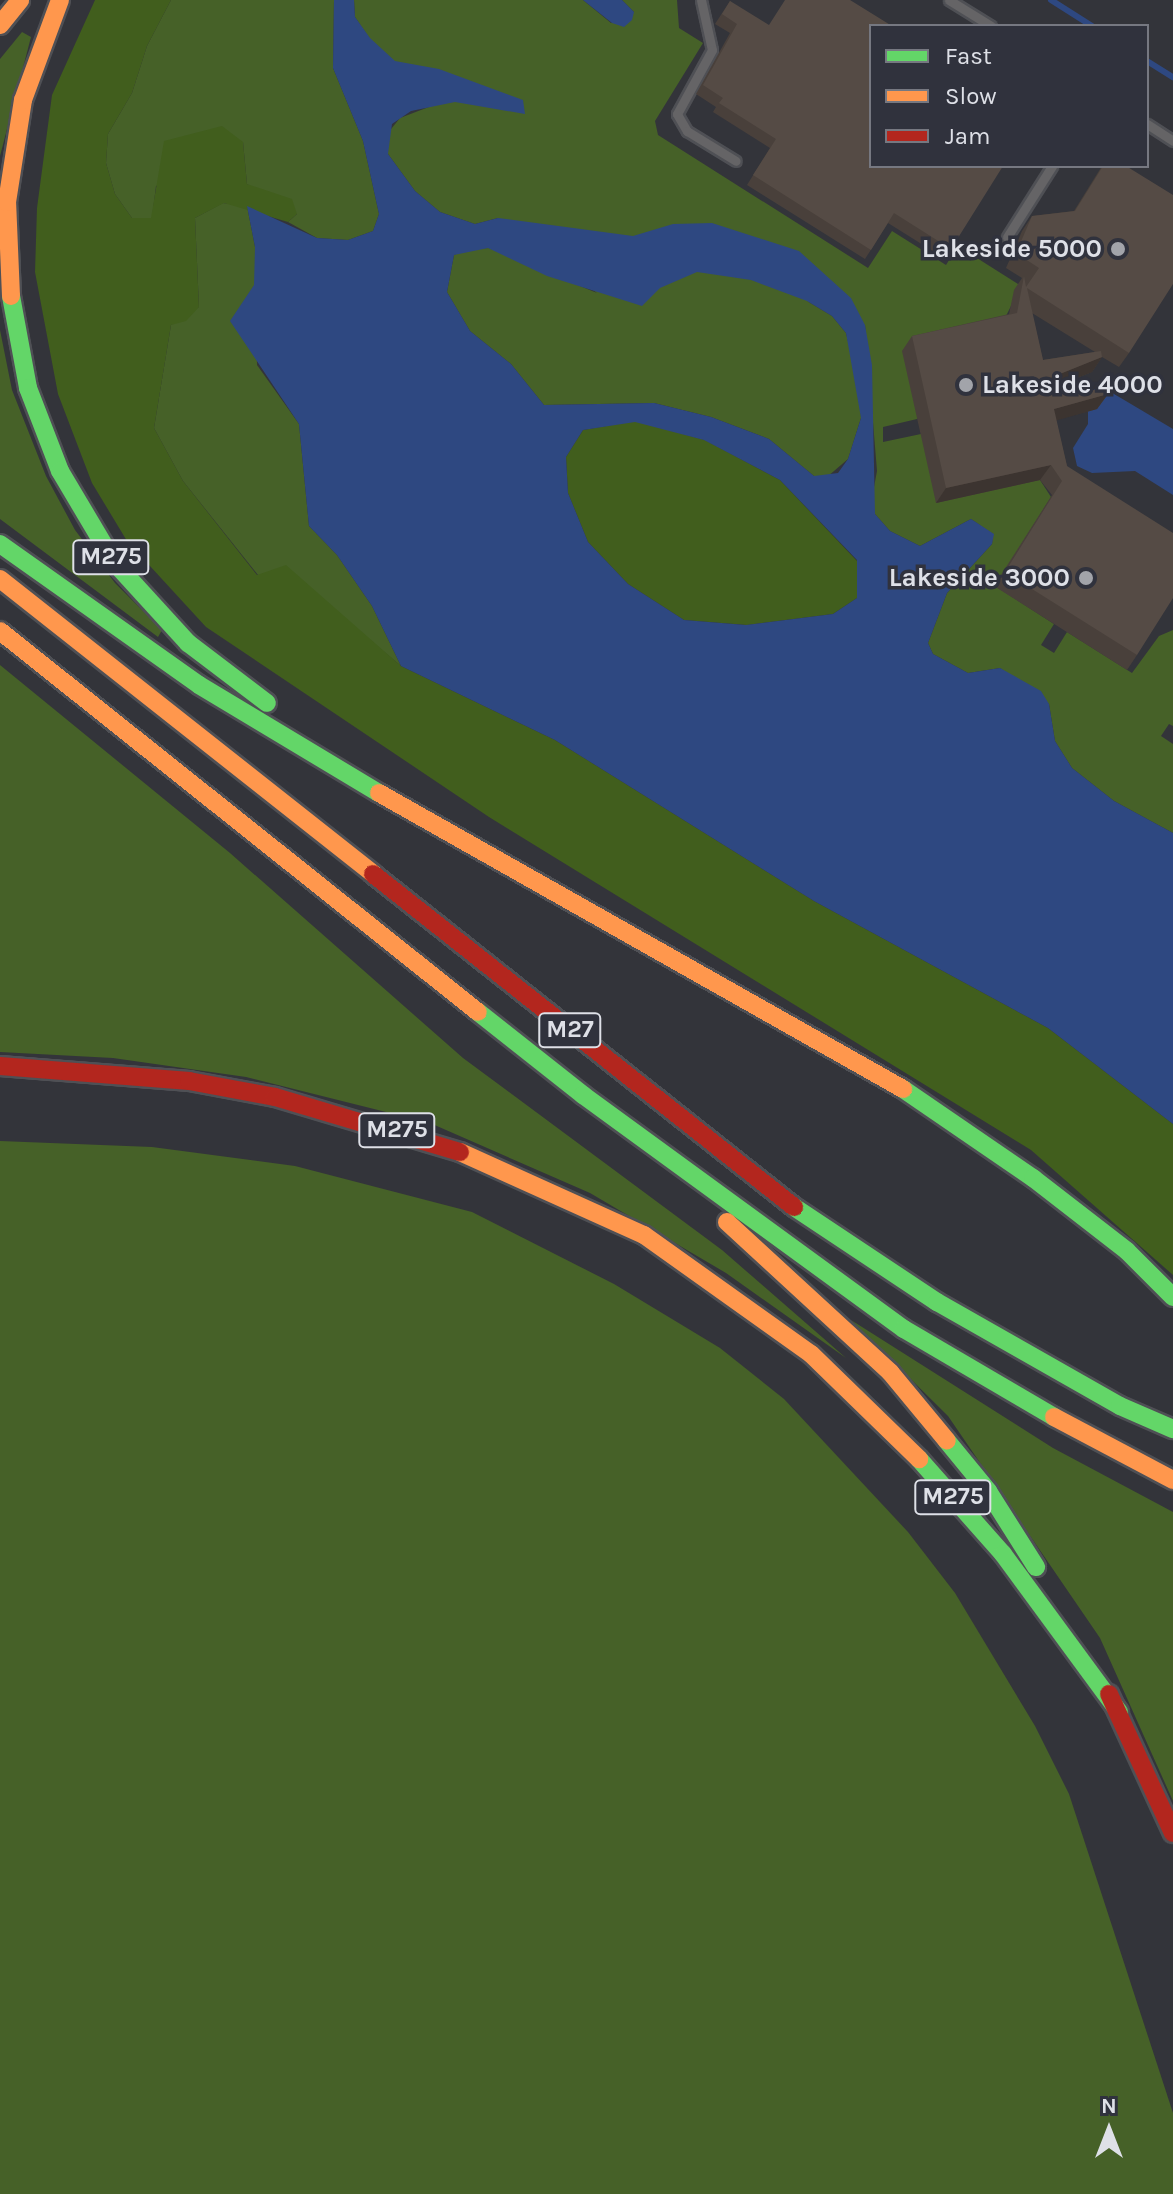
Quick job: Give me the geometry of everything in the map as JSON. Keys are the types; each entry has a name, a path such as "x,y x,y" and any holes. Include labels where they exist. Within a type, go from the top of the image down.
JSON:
{"highway":[{"path":"0,25 20,0"},
{"name":"M275","path":"60,0 34,64 18,122 9,172 6,252 25,376 71,493 114,562 188,643 246,689 483,838 519,871 905,1090 1045,1187 1127,1251 1173,1297"},
{"path":"0,544 199,685 418,817 519,871"},
{"name":"M27","path":"0,579 797,1209 937,1302 1120,1406 1173,1429"},
{"name":"M27","path":"0,631 583,1095 904,1329 1111,1451 1173,1480"},
{"name":"M275","path":"0,1066 189,1081 275,1097 391,1128 488,1162 644,1235 811,1354 903,1440 1003,1554 1119,1712 1173,1833"},
{"path":"583,1095 890,1372 988,1491 1119,1712"}],"lane":[{"path":"701,0 712,50 677,114 687,131 736,161"},
{"path":"949,0 988,24"},
{"path":"1149,125 1173,141"},
{"path":"1007,237 1051,168"}],"green space":[{"path":"95,0 171,0 147,46 132,93 108,134 106,163 115,194 132,218 151,218 164,141 222,126 243,142 247,184 292,199 297,214 288,222 224,203 195,218 199,307 186,321 171,325 154,428 183,481 257,575 286,565 401,666 555,740 814,901 1048,1028 1173,1124 1173,1275 1031,1150 489,817 206,627 127,541 92,483 58,394 35,272 37,208 52,95"},
{"path":"171,0 334,0 333,68 363,141 379,214 373,231 348,240 317,238 288,222 297,214 247,184 243,142 156,186 152,218 132,218 115,194 106,163 108,134 132,93 147,46"},
{"path":"354,0 583,0 611,23 634,12 622,0 677,0 679,28 703,43 655,121 658,135 868,268 892,231 946,265 958,246 1021,286 1004,320 917,419 883,427 883,442 921,434 1040,480 1051,497 995,586 1054,624 1041,645 1054,653 1067,632 1132,673 1159,636 1173,630 1173,726 1169,724 1161,736 1173,744 1173,833 1114,801 1072,768 1055,741 1049,704 1000,668 968,673 933,654 928,643 947,593 992,544 993,534 971,519 920,546 890,531 875,514 871,503 877,471 865,325 807,301 832,316 846,333 860,391 861,418 848,459 827,477 814,476 769,439 711,417 654,403 544,405 511,364 470,331 447,292 454,255 468,249 489,248 597,293 498,218 475,224 440,212 415,191 388,154 387,134 400,118 434,105 370,39 355,17"},
{"path":"22,32 31,37 0,156 0,59"},
{"path":"223,203 247,206 255,247 257,365 299,424 309,526 337,555 372,606 401,666 344,618 258,575 183,481 154,428 171,325 199,307 195,218"},
{"path":"0,330 12,390 46,476 75,530 115,583 162,630 158,637 0,519"},
{"path":"635,421 705,440 780,480 857,561 857,598 833,614 747,625 684,620 628,584 588,542 568,493 566,457 583,430"},
{"path":"0,665 230,853 463,1058 722,1250 846,1358 726,1273 590,1193 430,1123 246,1077 113,1058 0,1052"},
{"path":"0,1141 152,1147 295,1166 472,1212 614,1284 720,1348 784,1399 908,1532 955,1593 1035,1726 1069,1794 1173,2113 1173,2194 0,2194"},
{"path":"851,1320 1053,1448 1173,1512 1173,1801 1100,1638 948,1416"}],"water":[{"path":"334,0 354,0 355,17 370,38 395,61 439,69 523,100 525,114 455,102 411,111 392,124 388,154 415,191 440,212 475,224 498,218 633,236 673,224 712,223 799,251 851,298 865,325 872,365 875,514 890,531 920,546 971,519 994,534 992,544 947,593 928,643 933,654 968,673 1000,668 1041,691 1049,704 1055,741 1072,768 1114,801 1173,833 1173,1124 1048,1028 814,901 555,740 401,666 372,606 337,555 309,526 299,424 230,321 254,285 255,247 247,206 317,238 348,240 373,231 379,214 363,141 333,68","holes":["488,248 547,276 642,306 660,288 697,272 751,280 807,301 832,316 846,333 861,418 848,459 838,473 814,476 769,439 711,417 654,403 544,405 511,364 470,331 447,292 454,255","635,422 704,440 780,480 857,560 857,598 833,614 746,625 684,620 628,584 588,542 568,493 566,457 583,430"]},
{"path":"583,0 622,0 634,12 632,20 624,27 612,23"},
{"path":"1099,385 1173,429 1173,495 1135,471 1092,473 1077,466 1073,448 1088,424 1088,396"}],"building":[{"path":"785,0 850,0 889,24 869,24 869,168 1002,168 951,249 894,213 871,250 753,175 776,139 719,103 723,98 703,85 737,24 722,14 730,1 769,25"},
{"path":"1102,168 1129,168 1173,195 1173,284 1129,353 1027,288 1043,360 1101,351 1102,357 1020,390 1107,390 1108,394 1054,409 1067,466 1173,533 1173,598 1137,655 1005,572 1062,481 1051,465 946,488 912,336 1017,313 1024,276 1026,287 1039,268 1016,253 1032,216 1075,211"}],"waterway":[{"path":"1051,0 1089,24"},
{"path":"1149,62 1173,77"}],"traffic: fast":[{"path":"11,296 28,388 60,471 114,562 188,643 267,703"},
{"path":"0,544 199,685 379,793"},
{"path":"478,1012 583,1095 904,1329 1054,1417"},
{"path":"903,1089 1033,1178 1127,1251 1173,1297"},
{"path":"794,1207 937,1302 1120,1406 1173,1429"},
{"path":"947,1441 988,1491 1036,1567"},
{"path":"919,1459 1003,1554 1119,1712"}],"traffic: slow":[{"path":"0,25 20,0"},
{"path":"11,296 7,202 23,100 60,0"},
{"path":"0,579 373,874"},
{"path":"0,631 478,1012"},
{"path":"379,793 903,1089"},
{"path":"460,1152 644,1235 811,1354 919,1459"},
{"path":"727,1222 890,1372 947,1441"},
{"path":"1054,1417 1173,1480"}],"traffic: jam":[{"path":"373,874 794,1207"},
{"path":"0,1066 189,1081 275,1097 460,1152"},
{"path":"1109,1694 1173,1833"}],"place":[{"name":"Lakeside 5000","path":"1118,249"},
{"name":"Lakeside 4000","path":"966,385"},
{"name":"Lakeside 3000","path":"1086,578"}]}
